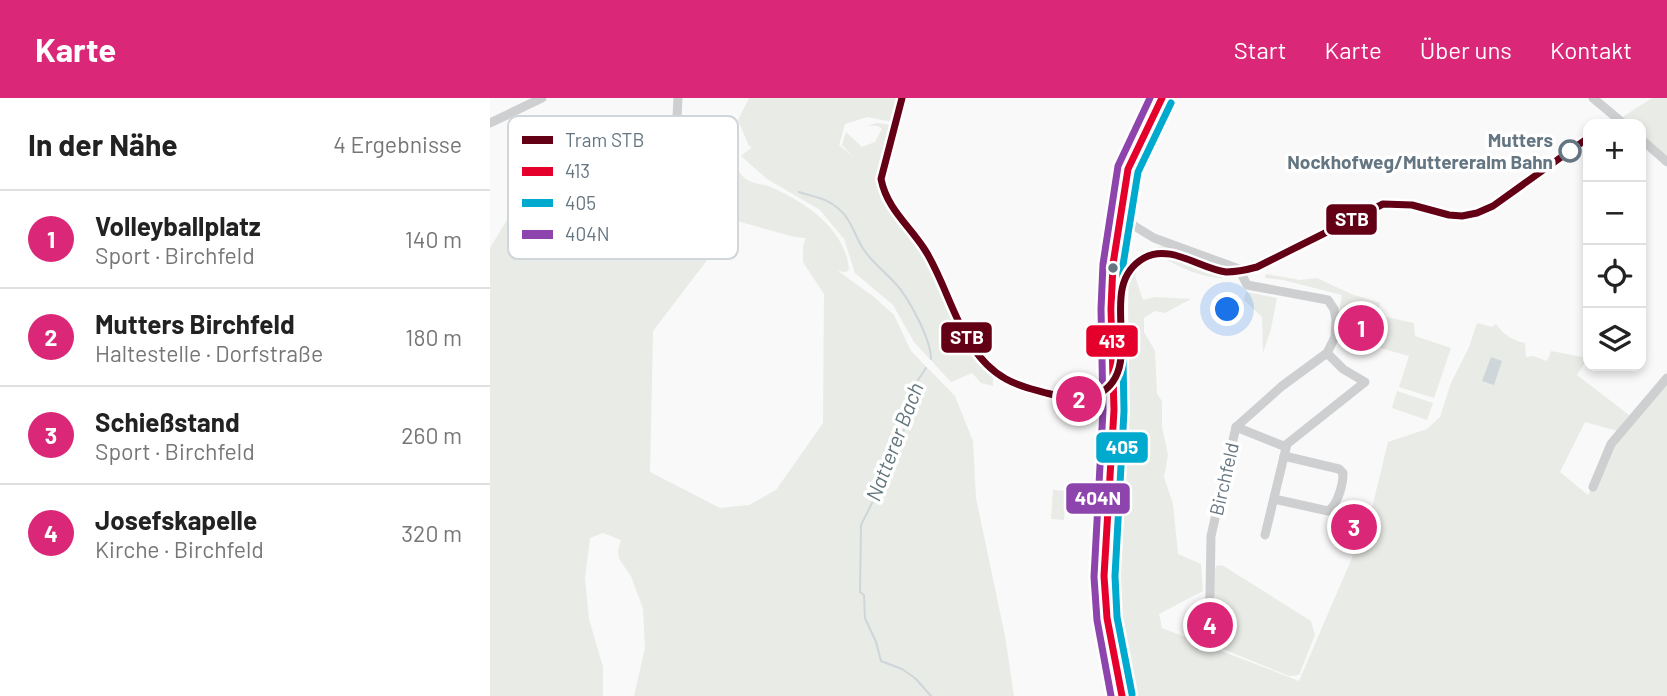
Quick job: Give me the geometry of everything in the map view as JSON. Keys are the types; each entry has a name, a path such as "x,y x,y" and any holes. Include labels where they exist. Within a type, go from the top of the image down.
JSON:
{"main road":[{"path":"1122,696 1107,618 1104,576 1114,388 1112,288 1119,214 1131,160 1163,98"}],"street":[{"path":"490,123 542,98"},
{"path":"677,116 678,98"},
{"path":"1593,98 1617,119"},
{"path":"1646,143 1667,162"},
{"path":"1119,214 1154,238 1240,269 1247,285 1328,300 1334,309 1335,337 1327,353 1343,369 1365,382 1305,428 1285,451 1265,535"},
{"name":"Birchfeld","path":"1198,645 1199,631 1210,596 1211,536 1236,427 1282,386 1327,353"},
{"path":"1593,487 1611,444 1667,378"},
{"path":"1236,427 1285,451 1339,468 1343,473 1343,481 1334,505 1328,511 1273,499"}],"shaded area":[{"path":"749,98 900,98 893,122 867,117 845,124 839,145 853,157 842,145 846,132 862,147 875,142 882,129 868,126 876,123 893,125 879,176 881,200 926,258 976,358 993,376 993,386 981,383 972,373 951,382 914,342 893,305 855,273 844,239 820,210 767,179 741,156 752,147 749,146 738,120"},
{"path":"1652,98 1667,98 1667,157 1646,139 1646,119 1621,118"},
{"path":"738,168 746,179 771,187 822,219 840,242 846,255 849,270 838,271 894,315 911,351 955,396 973,441 976,498 1005,636 1014,696 634,696 645,648 643,609 631,576 619,559 621,540 603,533 590,538 585,578 589,619 603,667 603,696 490,696 490,248 508,218 508,259 708,259 653,331 650,472 720,508 749,505 776,490 823,423 824,294 803,262 806,238 738,221"},
{"path":"1164,245 1234,268 1239,277 1209,277 1161,256 1140,263 1135,276 1143,300 1155,297 1191,299 1165,313 1155,311 1144,318 1144,332 1155,351 1157,394 1162,401 1162,427 1168,455 1164,477 1173,504 1178,554 1201,564 1203,591 1159,614 1162,628 1299,681 1370,516 1388,442 1427,429 1440,417 1451,383 1469,347 1477,323 1492,327 1496,324 1516,341 1525,343 1526,357 1533,356 1547,361 1551,351 1583,357 1583,366 1577,375 1629,415 1617,431 1585,422 1560,472 1588,495 1613,444 1667,376 1667,696 1123,696 1109,590 1109,529 1123,492 1114,473 1118,362 1115,284 1135,256"},
{"path":"1266,274 1300,280 1317,278 1351,294 1380,303 1377,318 1339,313 1342,295 1265,278"},
{"path":"1246,292 1277,298 1263,353 1262,317 1244,300"},
{"path":"1381,316 1414,323 1415,336 1451,348 1434,398 1399,387 1409,356 1373,346"},
{"path":"1351,318 1374,324 1370,338 1347,332"},
{"path":"1491,357 1502,361 1494,385 1482,381"},
{"path":"1397,391 1433,403 1427,420 1392,408"},
{"path":"1053,490 1066,491 1064,520 1051,519"},
{"path":"1222,565 1311,621 1315,635 1299,675 1289,676 1223,649 1226,641 1211,634 1218,610 1214,606 1215,570 1216,566"}],"waterway":[{"name":"Natterer Bach","path":"799,192 825,200 843,213 864,250 900,289 912,307 923,330 931,359"},
{"name":"Natterer Bach","path":"926,368 914,386 909,416 890,467 861,525 860,592 864,595 865,618 881,661 902,669 915,678 931,696"},
{"path":"1114,497 1120,441 1119,379"},
{"path":"1109,581 1110,566"}],"tram line":[{"name":"STB","path":"902,98 881,179 893,208 919,241 934,266 967,338 990,368 1006,379 1030,389 1076,399 1093,397 1110,385 1119,369 1122,350 1122,289 1129,272 1144,258 1164,253 1216,270 1238,271 1257,267 1383,204 1412,205 1449,215 1477,213 1493,206 1583,142"}],"transit line":[{"name":"404N","path":"1111,696 1097,620 1094,577 1103,410 1103,264 1118,166 1150,98"},
{"name":"413","path":"1122,696 1107,618 1104,576 1114,410 1111,309 1113,264 1128,169 1162,98"},
{"name":"405","path":"1132,694 1117,617 1115,576 1124,411 1123,265 1138,172 1171,103"}],"place":[{"name":"Mutters Nockhofweg/Muttereralm Bahn","path":"1570,151"},
{"name":"Volleyballplatz","path":"1361,328"},
{"name":"Mutters Birchfeld","path":"1079,399"},
{"name":"Schießstand","path":"1354,527"},
{"name":"Josefskapelle","path":"1210,625"}]}
